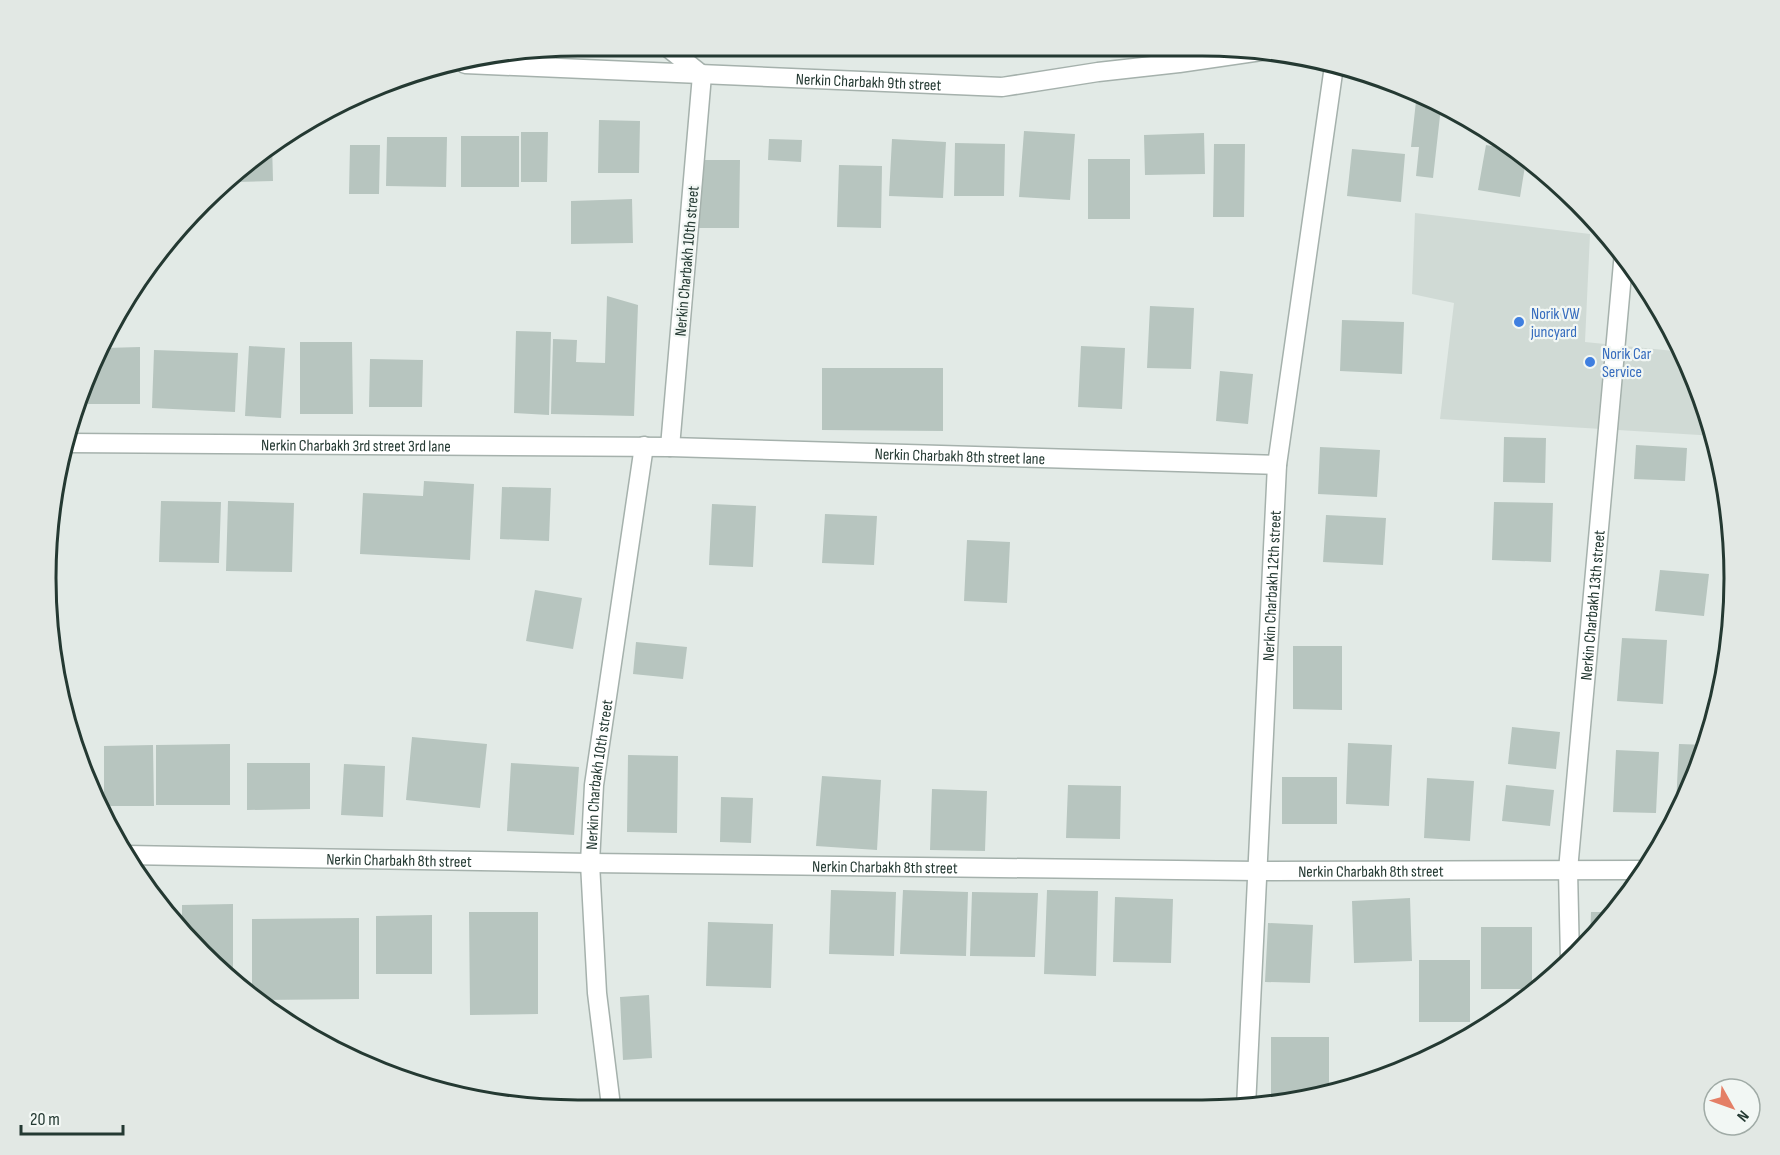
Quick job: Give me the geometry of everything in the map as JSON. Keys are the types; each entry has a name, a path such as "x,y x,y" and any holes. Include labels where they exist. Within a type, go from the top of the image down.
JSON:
{"street":[{"path":"678,56 702,75"},
{"name":"Nerkin Charbakh 9th street","path":"483,65 1002,87 1223,57"},
{"name":"Nerkin Charbakh 12th street","path":"1246,1097 1277,465 1334,72"},
{"name":"Nerkin Charbakh 10th street","path":"670,447 702,75"},
{"name":"Nerkin Charbakh 13th street","path":"1570,949 1568,870 1623,268"},
{"name":"Nerkin Charbakh 3rd street 3rd lane","path":"73,443 644,446"},
{"name":"Nerkin Charbakh 10th street","path":"610,1100 597,993 590,863 594,785 644,446"},
{"name":"Nerkin Charbakh 8th street lane","path":"644,446 1277,465"},
{"name":"Nerkin Charbakh 8th street","path":"135,855 1257,871 1636,870"}],"shaded area":[{"name":"Norik VW juncyard","path":"1415,213 1590,234 1585,342 1673,351 1705,435 1440,419 1454,303 1412,294"}],"building":[{"path":"1416,101 1440,113 1433,178 1416,176 1419,147 1411,147"},
{"path":"599,120 640,121 639,173 598,173"},
{"path":"1024,131 1075,134 1070,200 1019,197"},
{"path":"521,132 548,132 547,182 521,182"},
{"path":"1204,133 1205,174 1145,175 1144,135"},
{"path":"461,136 519,136 519,187 461,187"},
{"path":"387,137 447,137 446,187 386,186"},
{"path":"769,139 802,140 801,162 768,160"},
{"path":"892,139 946,142 943,198 889,196"},
{"path":"955,143 1005,144 1004,196 954,196"},
{"path":"1214,144 1245,144 1244,217 1213,217"},
{"path":"350,145 380,145 379,194 349,194"},
{"path":"1486,145 1499,147 1525,167 1520,197 1478,190"},
{"path":"1352,149 1405,154 1401,202 1347,196"},
{"path":"272,154 273,181 237,182"},
{"path":"1088,159 1130,159 1130,219 1088,219"},
{"path":"700,160 740,160 739,228 699,228"},
{"path":"839,165 882,166 881,228 837,227"},
{"path":"632,199 633,243 571,244 571,201"},
{"path":"607,296 638,305 634,416 551,414 553,339 577,340 576,362 605,363"},
{"path":"1150,306 1194,308 1191,369 1147,368"},
{"path":"1342,320 1404,322 1402,374 1340,371"},
{"path":"516,331 551,332 549,415 514,413"},
{"path":"300,342 352,342 353,414 300,414"},
{"path":"249,346 285,348 281,418 245,416"},
{"path":"1081,346 1125,348 1122,409 1078,407"},
{"path":"140,347 140,404 88,404 88,396 109,348"},
{"path":"154,350 238,353 235,412 152,408"},
{"path":"370,359 423,360 422,407 369,407"},
{"path":"822,368 943,368 943,431 822,430"},
{"path":"1220,371 1253,374 1248,424 1216,421"},
{"path":"1504,437 1546,438 1545,483 1503,482"},
{"path":"1636,445 1687,448 1685,481 1634,479"},
{"path":"1320,447 1380,450 1377,497 1318,494"},
{"path":"424,481 474,484 470,560 360,554 363,493 423,496"},
{"path":"502,487 551,488 549,541 500,539"},
{"path":"161,501 221,502 219,563 159,562"},
{"path":"228,501 294,503 292,572 226,571"},
{"path":"1494,502 1553,503 1551,562 1492,560"},
{"path":"712,504 756,506 753,567 709,565"},
{"path":"825,514 877,516 874,565 822,563"},
{"path":"1326,515 1386,518 1383,565 1323,562"},
{"path":"967,540 1010,542 1007,603 964,601"},
{"path":"1660,570 1709,574 1704,616 1655,611"},
{"path":"535,590 582,598 573,649 526,641"},
{"path":"1622,638 1667,640 1663,704 1617,701"},
{"path":"636,642 687,647 683,679 633,674"},
{"path":"1293,646 1342,646 1342,710 1293,709"},
{"path":"1512,727 1560,732 1556,769 1508,764"},
{"path":"412,737 487,744 480,808 406,800"},
{"path":"1348,743 1392,745 1389,806 1346,804"},
{"path":"230,744 230,805 156,805 156,745"},
{"path":"1679,744 1697,745 1685,777 1676,796"},
{"path":"153,745 154,806 108,806 104,797 104,746"},
{"path":"1616,750 1659,752 1656,813 1613,812"},
{"path":"628,755 678,756 677,833 627,832"},
{"path":"247,763 310,763 310,809 247,810"},
{"path":"511,763 579,767 574,835 507,831"},
{"path":"344,764 385,766 383,817 341,815"},
{"path":"822,776 881,780 877,850 816,846"},
{"path":"1282,777 1337,777 1337,824 1282,824"},
{"path":"1427,778 1474,781 1470,841 1424,838"},
{"path":"1068,785 1121,786 1120,839 1066,838"},
{"path":"1506,785 1554,790 1550,826 1502,821"},
{"path":"932,789 987,791 985,851 930,850"},
{"path":"721,797 753,798 751,843 720,842"},
{"path":"831,890 896,892 894,956 829,954"},
{"path":"903,890 968,892 966,956 900,954"},
{"path":"1047,890 1098,891 1096,976 1044,974"},
{"path":"972,892 1038,893 1035,957 970,956"},
{"path":"1115,897 1173,899 1171,963 1113,962"},
{"path":"1410,898 1412,961 1354,963 1352,901"},
{"path":"233,904 233,970 182,918 182,905"},
{"path":"469,912 538,912 538,1014 470,1015"},
{"path":"1591,912 1603,912 1595,922 1590,927"},
{"path":"432,915 432,974 376,974 376,916"},
{"path":"359,918 359,999 271,1000 260,992 252,985 252,919"},
{"path":"708,922 773,924 771,988 706,986"},
{"path":"1268,923 1313,925 1310,983 1265,982"},
{"path":"1481,927 1532,927 1532,982 1524,989 1481,989"},
{"path":"1419,960 1470,960 1470,1022 1419,1022"},
{"path":"649,995 652,1058 623,1060 620,997"},
{"path":"1271,1037 1329,1037 1329,1084 1271,1095"}],"place":[{"name":"Norik VW juncyard","path":"1519,322"},
{"name":"Norik Car Service","path":"1590,362"}]}
